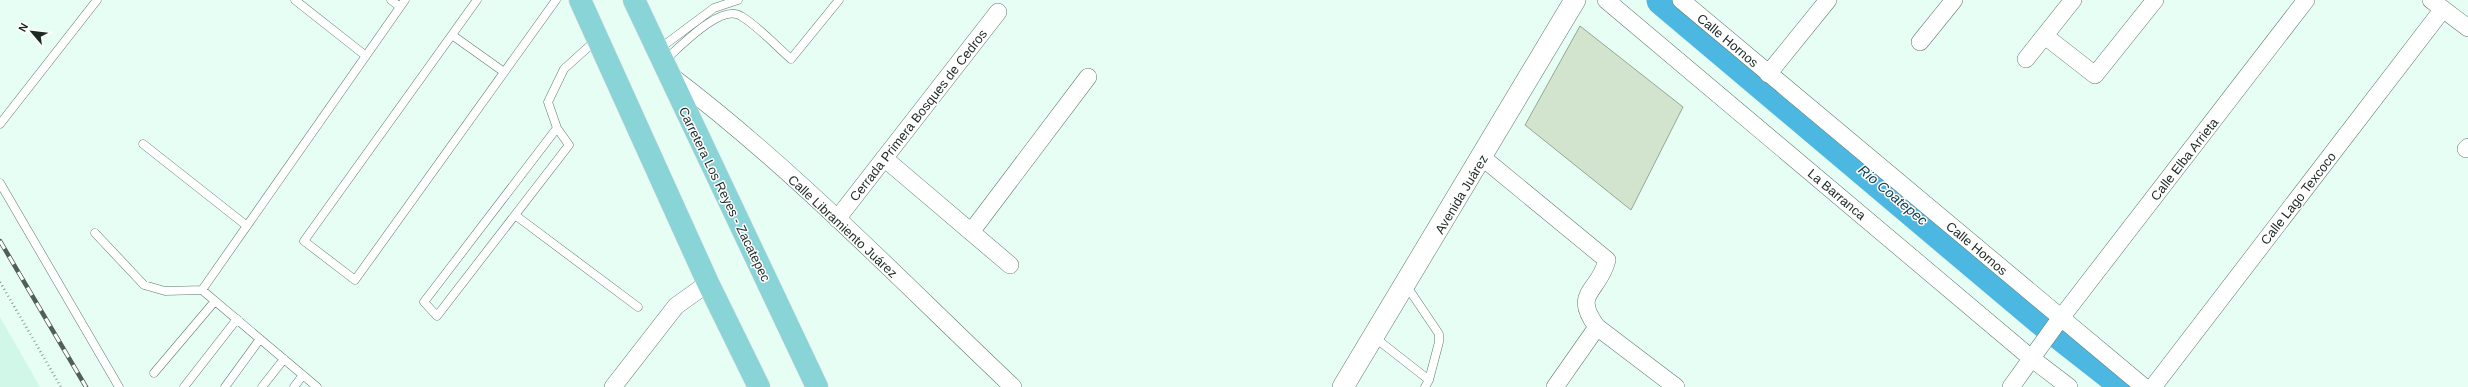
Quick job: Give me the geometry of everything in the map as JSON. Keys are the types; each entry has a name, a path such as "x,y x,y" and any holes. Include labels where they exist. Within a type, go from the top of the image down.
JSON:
{"main road":[{"path":"580,0 708,283 759,387"},
{"name":"Carretera Los Reyes - Zacatepec","path":"634,0 817,387"}],"street":[{"name":"Avenida Juárez","path":"1343,387 1483,158 1576,0"},
{"name":"La Barranca","path":"1606,0 2069,387"},
{"name":"Calle Hornos","path":"1681,0 2059,321 2144,387"},
{"path":"1768,74 1828,0"},
{"path":"1920,42 1954,0"},
{"path":"2026,59 2073,0"},
{"path":"2045,36 2095,75 2155,0"},
{"name":"Calle Elba Arrieta","path":"2011,387 2059,321 2306,0"},
{"path":"2437,5 2468,28"},
{"name":"Calle Lago Texcoco","path":"2153,387 2437,5"},
{"name":"Cerrada Primera Bosques de Cedros","path":"837,219 998,12"},
{"name":"Calle Libramiento Juárez","path":"662,62 724,116 837,219 1013,387"},
{"path":"971,232 1088,77"},
{"path":"884,158 1010,265"},
{"path":"1483,158 1607,260 1603,274 1587,296 1584,306 1587,315 1597,327 1676,387"},
{"path":"613,387 676,306 708,283"},
{"path":"1555,387 1597,327"}],"lane":[{"path":"0,124 97,0"},
{"path":"295,0 366,56"},
{"path":"202,290 403,3 391,0"},
{"path":"477,0 304,241 355,280 556,0"},
{"path":"662,62 714,8 738,0"},
{"path":"662,62 716,18 727,13 740,15 791,59 839,0"},
{"path":"452,35 504,72"},
{"path":"557,128 424,302 437,316 569,145 557,128 548,102 564,69 598,38"},
{"path":"142,144 247,226"},
{"path":"0,183 119,387"},
{"path":"515,215 638,307"},
{"path":"95,233 144,285 165,291 202,290 317,387"},
{"path":"1374,337 1427,384 1439,342 1439,334 1406,284"},
{"path":"154,373 215,301"},
{"path":"184,387 237,319"},
{"path":"225,387 260,339"},
{"path":"262,387 284,359"},
{"path":"294,387 303,375"}],"path":[{"path":"0,282 61,387"}],"shaded area":[{"path":"0,317 40,387 0,387"}],"building":[{"path":"1580,26 1683,107 1631,210 1525,125"}],"waterway":[{"name":"Rio Coatepec","path":"1662,0 2039,318 2127,387"}],"railway":[{"path":"0,241 86,387"}]}
